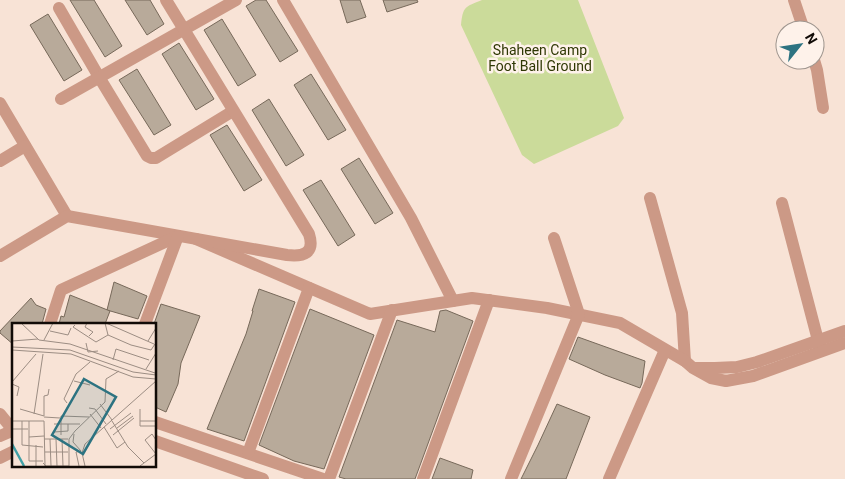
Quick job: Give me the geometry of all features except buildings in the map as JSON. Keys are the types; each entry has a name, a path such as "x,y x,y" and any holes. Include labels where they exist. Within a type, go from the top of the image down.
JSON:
{"street":[{"path":"0,256 67,216 296,256 304,255 309,249 312,242 309,234 166,0"},
{"path":"62,98 236,0"},
{"path":"283,0 411,218 452,301"},
{"path":"794,0 801,20"},
{"path":"59,8 147,156 156,158 234,111"},
{"path":"817,70 823,108"},
{"path":"0,103 67,216"},
{"path":"0,161 26,146"},
{"path":"650,198 682,313 689,364"},
{"path":"782,203 819,346"},
{"path":"50,323 61,290 178,236"},
{"path":"145,323 178,236"},
{"path":"511,479 579,314 554,238"},
{"path":"196,239 370,314 472,298 547,308 620,323 711,378 726,380 753,376 819,346 845,331"},
{"path":"248,453 309,288"},
{"path":"423,479 489,300"},
{"path":"329,479 392,310"},
{"path":"819,346 845,343"},
{"path":"609,479 665,350"},
{"path":"0,414 12,427"},
{"path":"156,422 322,479"},
{"path":"0,436 12,430"},
{"path":"156,441 263,479"},
{"path":"0,458 12,452"}],"green space":[{"name":"Shaheen Camp Foot Ball Ground","path":"482,0 578,0 624,118 618,126 534,164 522,155 461,25 466,8"}]}
